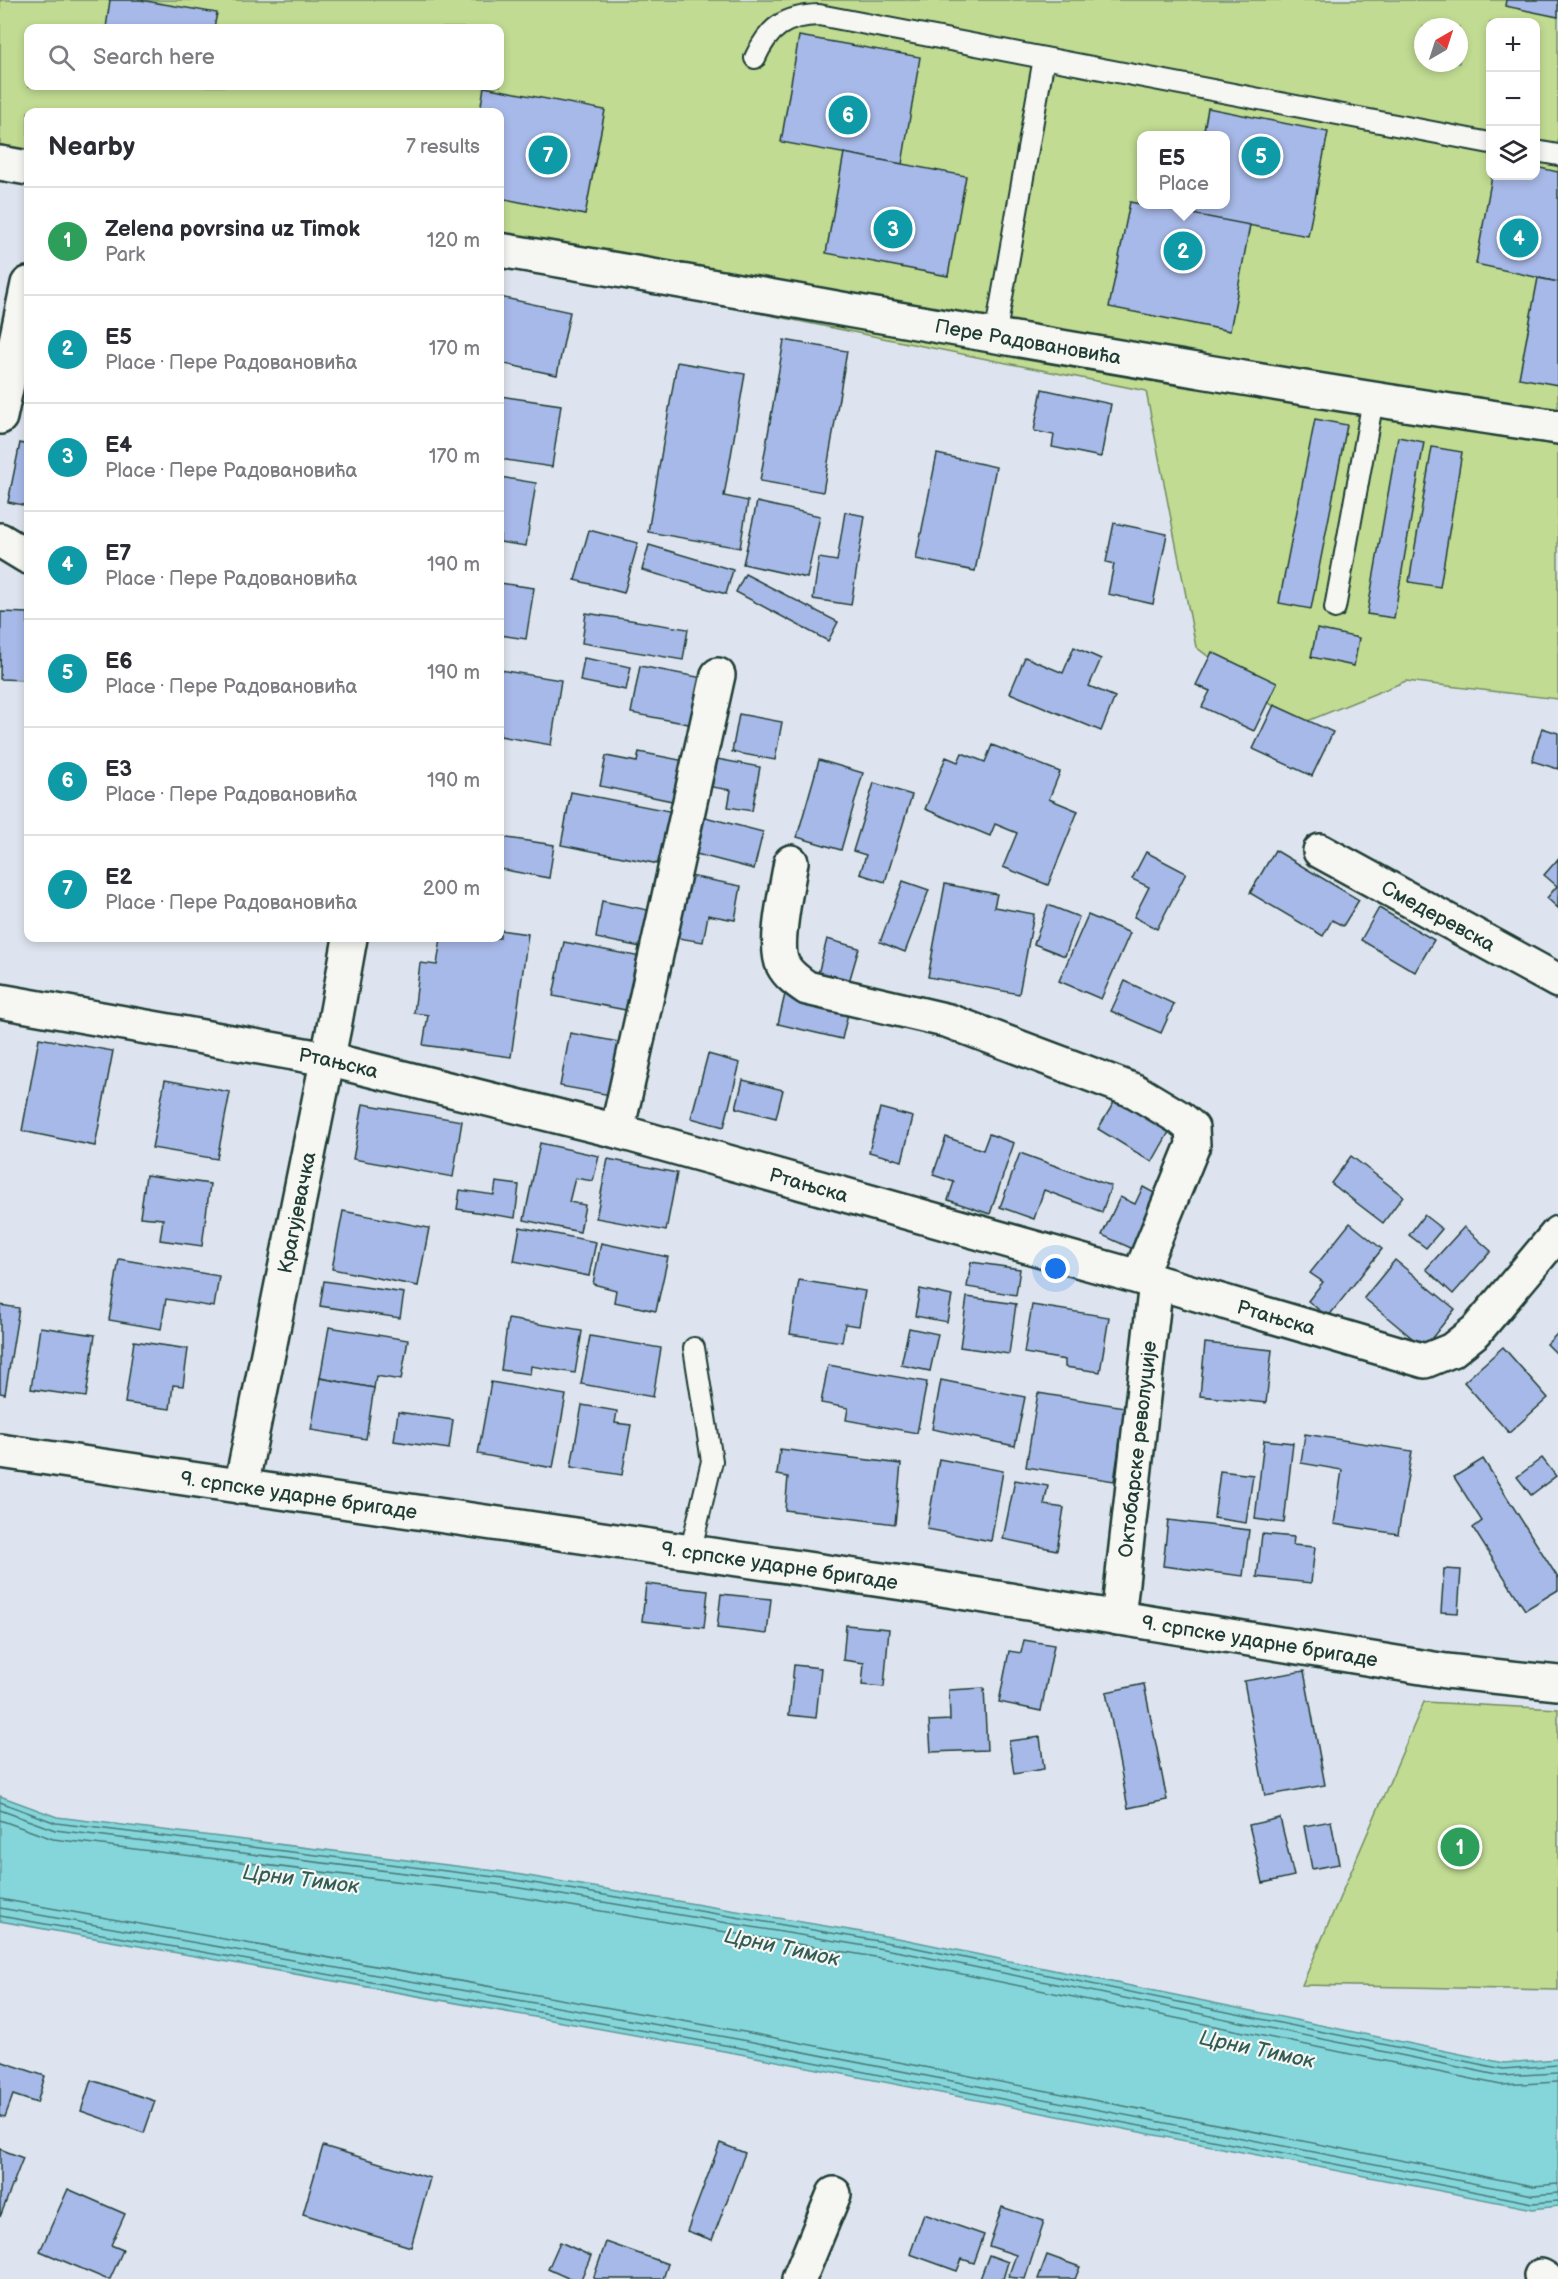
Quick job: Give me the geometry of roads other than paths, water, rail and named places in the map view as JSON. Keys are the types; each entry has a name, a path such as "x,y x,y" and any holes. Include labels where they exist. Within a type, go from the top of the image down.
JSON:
{"street":[{"path":"0,163 24,167"},
{"name":"Пере Радовановића","path":"504,251 995,337 1373,400 1558,427"},
{"path":"0,417 24,303"},
{"path":"0,540 24,555"},
{"path":"617,1131 718,675"},
{"name":"Смедеревска","path":"1320,851 1558,981"},
{"name":"Октобарске револуције","path":"791,862 778,950 784,966 794,979 807,988 949,1021 1135,1090 1192,1128 1193,1145 1148,1279 1118,1618"},
{"name":"Крагујевачка","path":"240,1487 349,942"},
{"name":"Ртањска","path":"0,1001 327,1059 617,1131 1148,1279 1425,1361 1452,1350 1476,1330 1558,1233"},
{"name":"9. српске ударне бригаде","path":"0,1451 923,1586 1446,1671 1558,1683"},
{"path":"799,2279 834,2194"}],"lane":[{"path":"755,57 761,44 782,23 799,16 819,15 1486,142"},
{"path":"995,337 1044,58"},
{"path":"1540,152 1558,155"},
{"path":"1335,608 1373,400"},
{"path":"690,1553 712,1461 694,1348"}],"water":[{"name":"Црни Тимок","path":"0,1796 57,1817 504,1872 903,1939 1504,2063 1558,2059 1558,2206 1533,2209 746,2055 0,1921"}],"place":[{"name":"E3","path":"848,115"},
{"name":"E2","path":"548,155"},
{"name":"E6","path":"1261,156"},
{"name":"E4","path":"893,229"},
{"name":"E7","path":"1519,238"},
{"name":"E5","path":"1183,251"},
{"name":"Zelena povrsina uz Timok","path":"1460,1847"}]}
